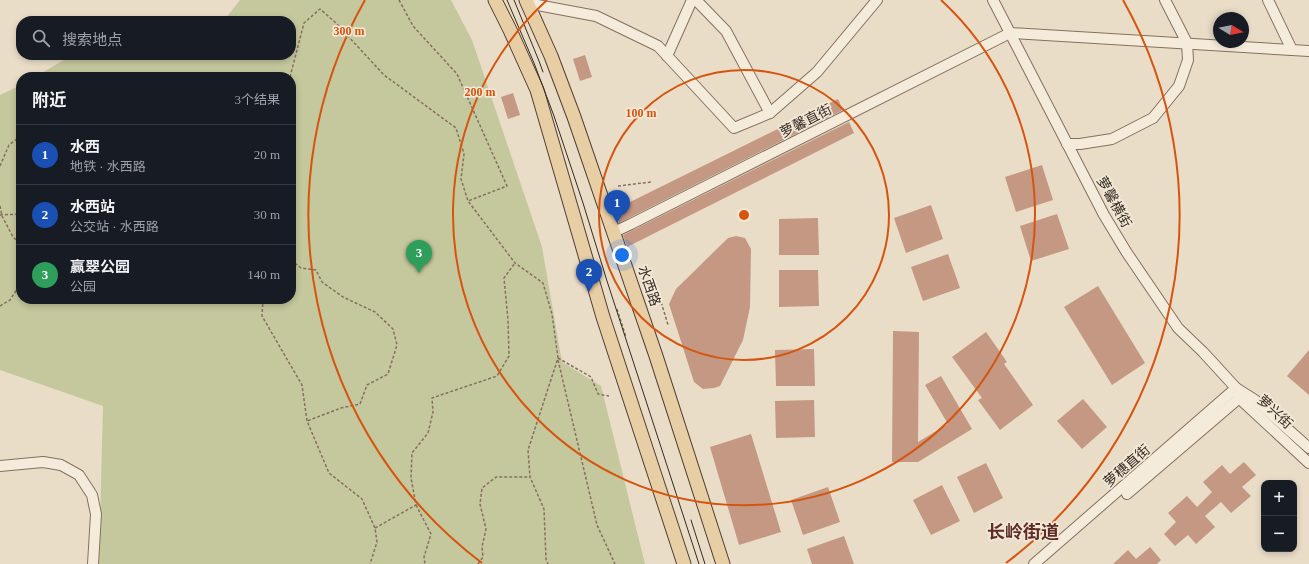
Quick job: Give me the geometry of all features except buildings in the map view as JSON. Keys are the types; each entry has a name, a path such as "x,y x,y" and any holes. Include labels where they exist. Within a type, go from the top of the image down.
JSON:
{"main road":[{"path":"495,0 510,30 536,90 603,317 684,564"},
{"name":"水西路","path":"526,2 542,34 561,82 614,232 661,369 723,564"}],"street":[{"path":"667,56 692,0"},
{"path":"696,0 726,31 770,113"},
{"path":"526,2 596,16 658,46 734,128 770,113 818,72 877,0"},
{"name":"萝馨横街","path":"993,0 1115,234 1178,328 1203,352 1240,394"},
{"path":"1067,144 1080,144 1112,139 1153,118 1179,86 1188,60 1187,44 1165,0"},
{"path":"1268,0 1292,50"},
{"path":"1010,33 1309,51"},
{"name":"萝馨直街","path":"614,232 1010,33"},
{"name":"萝兴街","path":"1240,394 1255,400 1309,448"},
{"name":"萝兴街","path":"1240,394 1309,463"},
{"name":"萝穗直街","path":"1034,564 1240,394"},
{"name":"萝穗直街","path":"1045,564 1240,394"},
{"path":"0,466 43,462 61,465 79,476 92,495 96,514 93,564"}],"path":[{"path":"399,0 413,26 457,74 508,186 468,201"},
{"path":"296,54 304,23 320,9 336,22 384,75 456,128 464,154 461,179 468,201 515,263 543,283 552,314 558,358 597,524 615,564"},
{"path":"291,72 294,60"},
{"path":"0,166 9,145 16,140"},
{"path":"618,186 651,182"},
{"path":"0,206 1,215 16,240"},
{"path":"1,215 16,214"},
{"path":"425,564 424,557 431,534 416,505 411,478 412,453 428,433 433,412 432,398 497,376 509,356 508,320 504,278 515,263"},
{"path":"296,264 301,268 316,270 322,282 343,297 375,312 393,329 397,345 388,374 367,385 360,404 341,408 307,421"},
{"path":"0,306 10,300 16,291"},
{"path":"657,296 659,295 668,325"},
{"path":"263,304 262,316 302,385 307,421 329,473 362,499 375,528 377,542 370,564"},
{"path":"617,309 626,337"},
{"path":"558,358 591,377 598,394 609,396"},
{"path":"548,564 546,559 544,509 530,477 528,450 558,358"},
{"path":"478,564 483,557 482,547 486,529 480,504 482,488 496,477 530,477"},
{"path":"375,528 416,505"}],"green space":[{"path":"240,0 451,0 472,40 542,247 562,362 601,386 645,564 99,564 103,406 0,370 0,95 16,87 16,304 296,304 296,72 43,72 64,60 296,60 296,16 228,16"}],"tram line":[{"path":"507,0 534,63 554,116 699,564"},
{"path":"514,0 543,72"},
{"path":"691,520 705,564"}],"place":[{"name":"水西","path":"617,223"},
{"name":"赢翠公园","path":"419,273"},
{"name":"水西站","path":"589,292"}],"district":[{"name":"长岭街道","path":"1023,532"}]}
